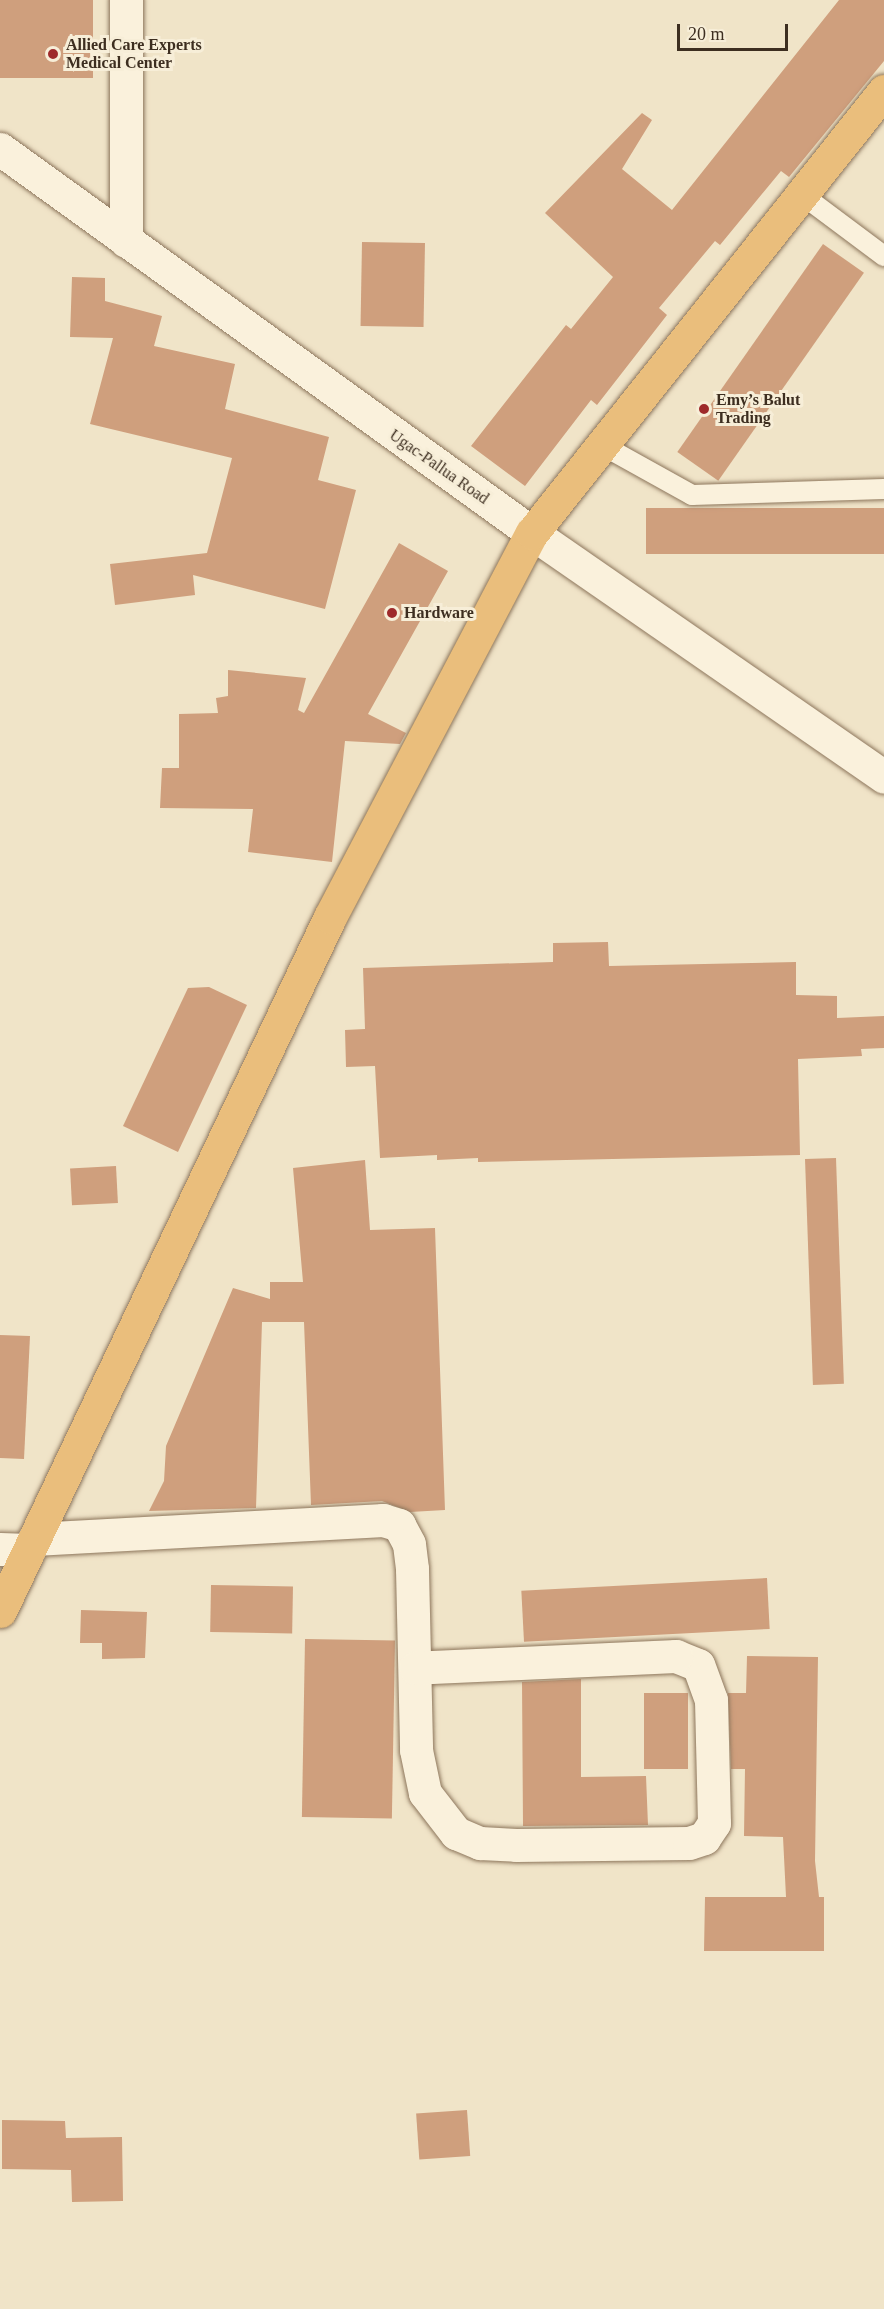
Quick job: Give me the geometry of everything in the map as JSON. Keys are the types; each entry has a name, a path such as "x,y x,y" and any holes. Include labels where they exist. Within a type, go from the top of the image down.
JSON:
{"highway":[{"path":"0,1611 21,1546 330,917 532,533 884,91"}],"street":[{"path":"126,0 126,241"},
{"name":"Ugac-Pallua Road","path":"0,149 532,533 884,777"},
{"path":"21,1546 383,1520 399,1525 409,1544 416,1750 424,1792 456,1833 480,1843 516,1845 688,1843 704,1838 714,1823 711,1700 698,1665 676,1656 414,1668"}],"lane":[{"path":"801,194 884,256"},
{"path":"602,444 692,495 884,489"}],"building":[{"path":"0,0 93,0 93,78 0,78"},
{"path":"839,0 884,0 884,61 789,177 781,171 720,245 715,241 659,308 667,315 597,405 591,400 525,486 471,446 566,325 571,329 613,277 545,213 642,113 652,120 622,169 672,210"},
{"path":"362,242 425,243 424,327 361,326"},
{"path":"823,244 864,273 718,481 677,452"},
{"path":"72,277 105,278 105,301 162,316 154,346 235,364 225,409 329,437 318,480 356,490 325,609 193,575 195,595 115,605 110,564 207,553 232,458 90,424 113,338 70,337"},
{"path":"646,508 884,508 884,554 646,554"},
{"path":"399,543 448,571 368,714 406,733 400,744 345,741 332,862 248,852 253,809 160,808 162,768 179,768 179,714 218,713 216,698 228,696 228,670 306,678 298,710 304,713"},
{"path":"608,942 609,966 796,962 796,995 837,996 837,1018 884,1016 884,1048 861,1049 862,1056 798,1059 800,1155 478,1162 478,1158 437,1160 437,1155 380,1158 375,1066 346,1067 345,1030 365,1029 363,968 553,962 553,943"},
{"path":"209,987 247,1005 178,1152 123,1126 188,988"},
{"path":"836,1158 844,1384 813,1385 805,1159"},
{"path":"365,1160 370,1230 435,1228 445,1510 410,1512 382,1501 311,1505 304,1322 262,1322 256,1508 149,1511 164,1481 166,1446 233,1288 270,1299 270,1282 303,1282 293,1168"},
{"path":"116,1166 118,1203 72,1205 70,1168"},
{"path":"0,1335 30,1336 24,1459 0,1458"},
{"path":"767,1578 770,1629 524,1642 521,1591"},
{"path":"211,1585 293,1586 292,1633 210,1632"},
{"path":"81,1610 147,1612 145,1658 102,1659 102,1643 80,1643"},
{"path":"305,1639 395,1641 392,1819 302,1817"},
{"path":"747,1656 818,1657 815,1861 819,1897 824,1897 824,1951 704,1951 705,1897 786,1897 783,1837 744,1836 745,1769 731,1769 728,1693 746,1693"},
{"path":"581,1679 581,1777 646,1776 648,1825 523,1826 522,1682"},
{"path":"644,1693 688,1693 688,1769 644,1769"},
{"path":"467,2110 470,2156 419,2159 416,2114"},
{"path":"2,2120 65,2121 66,2138 122,2137 123,2201 72,2202 71,2170 2,2169"}],"place":[{"name":"Allied Care Experts Medical Center","path":"53,54"},
{"name":"Emy’s Balut Trading","path":"704,409"},
{"name":"Hardware","path":"392,613"}]}
